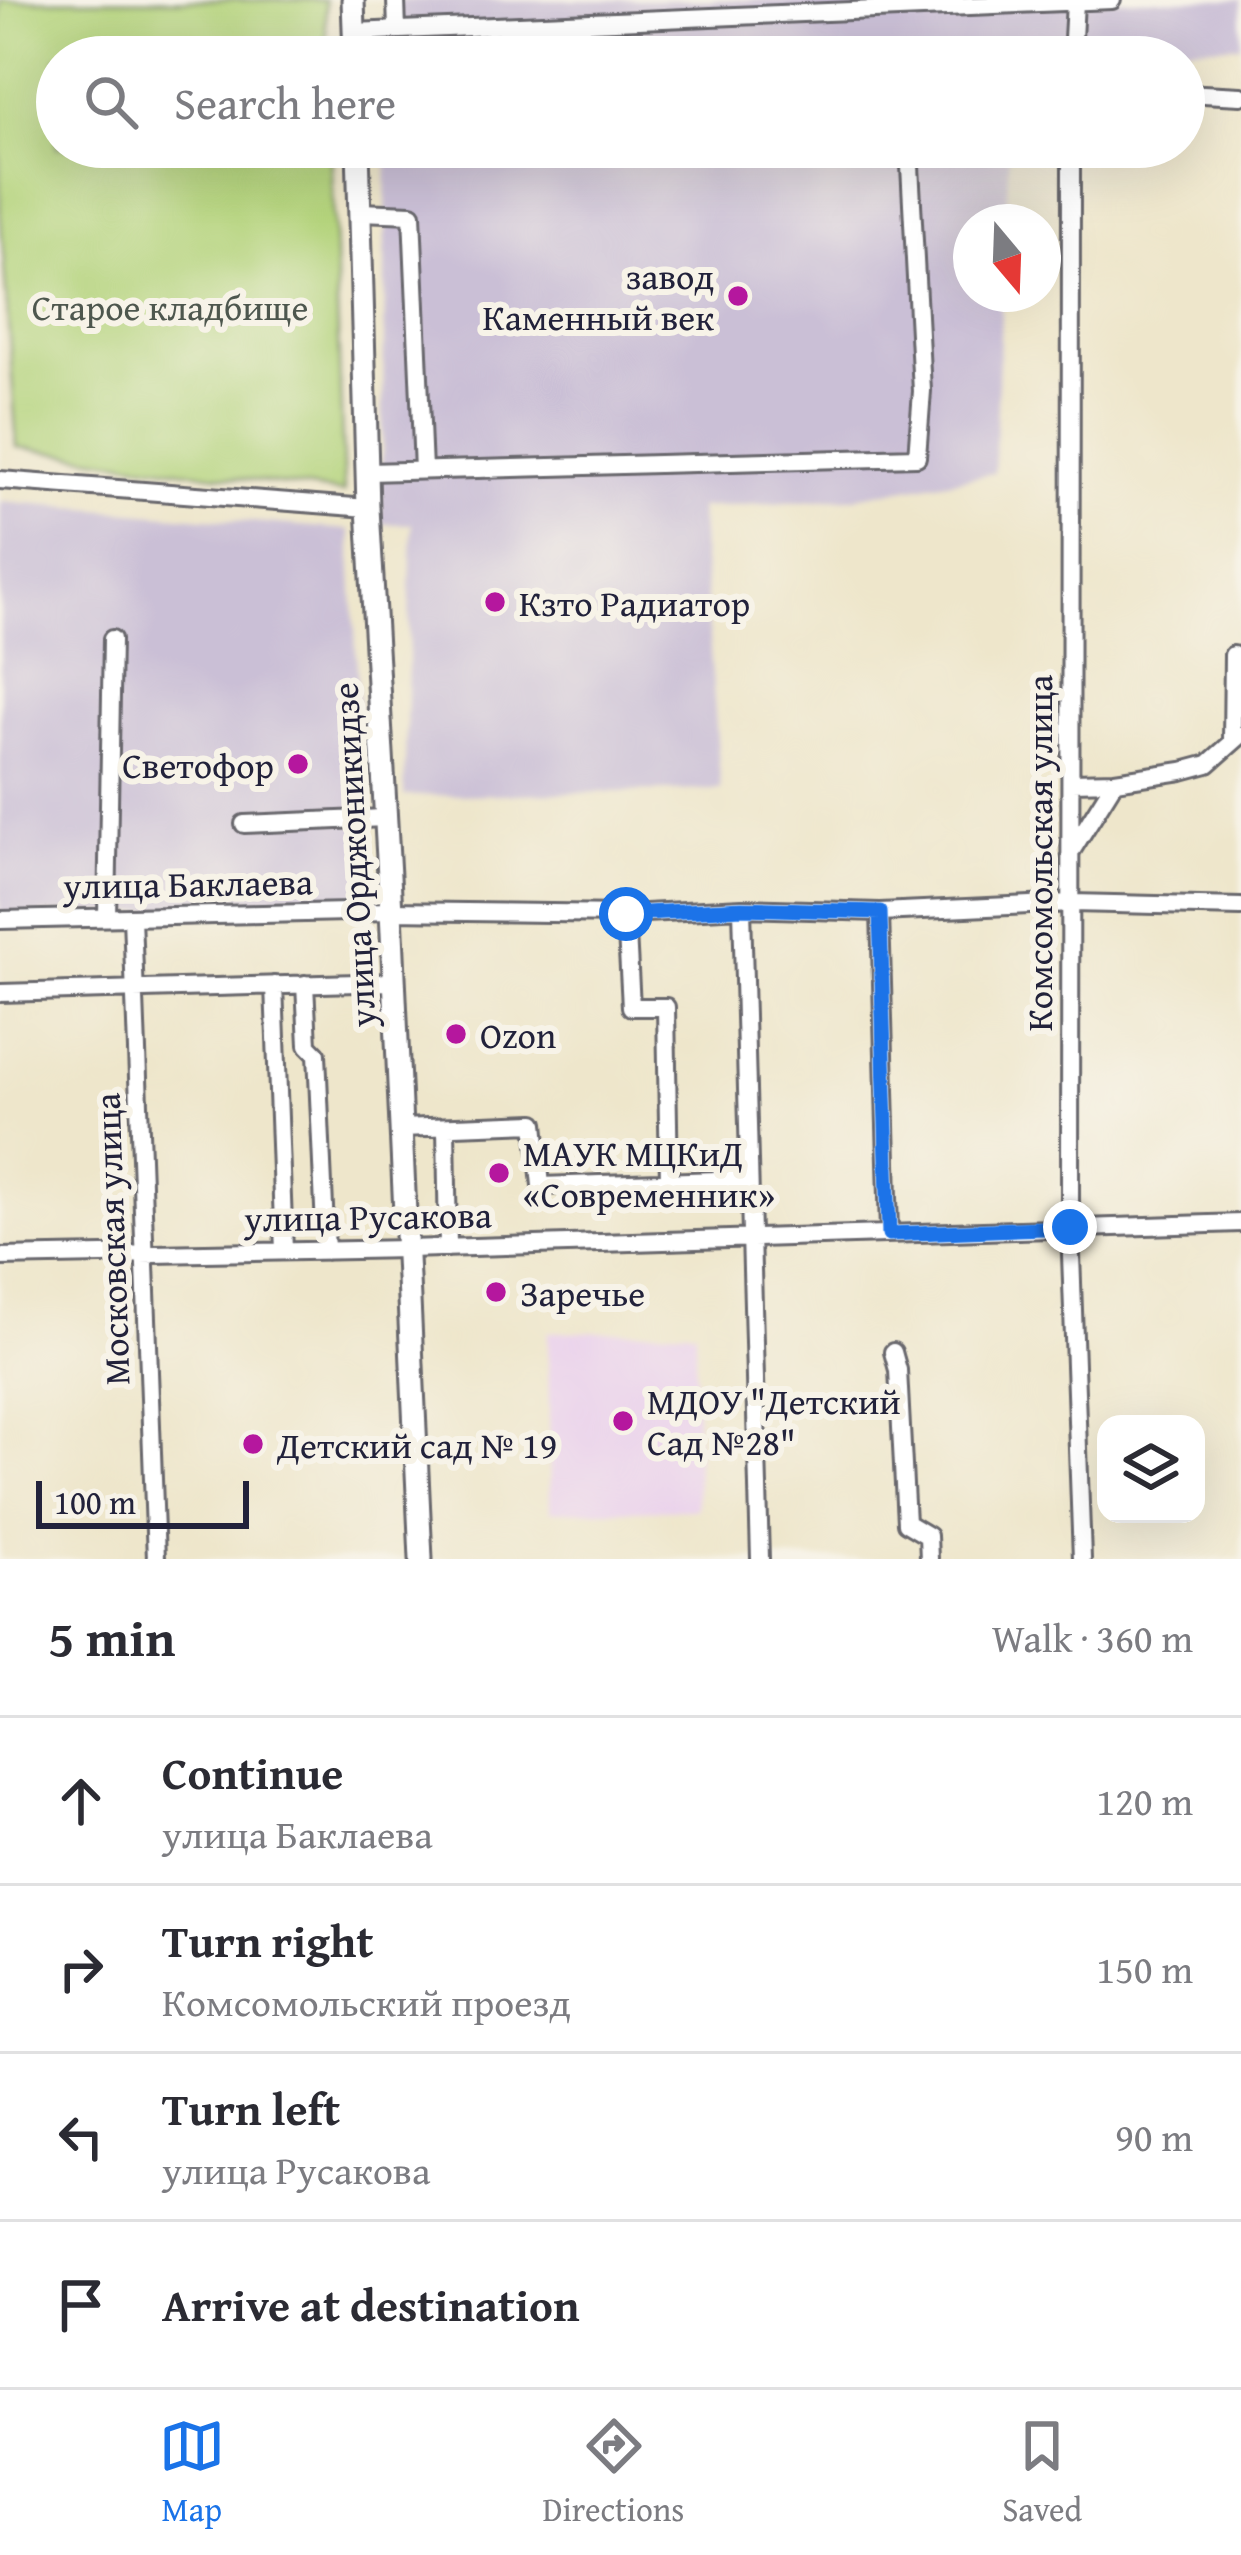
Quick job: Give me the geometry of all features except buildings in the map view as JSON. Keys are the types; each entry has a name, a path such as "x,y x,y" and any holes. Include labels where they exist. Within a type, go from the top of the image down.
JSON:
{"main road":[{"path":"353,0 354,36"},
{"name":"улица Орджоникидзе","path":"359,168 368,508 421,1559"}],"street":[{"path":"396,0 397,30"},
{"path":"354,32 849,6 1112,0"},
{"path":"1073,36 1075,2"},
{"path":"1205,94 1241,96"},
{"path":"368,472 917,457 922,391 910,168"},
{"name":"Комсомольская улица","path":"1071,168 1070,1227 1082,1559"},
{"path":"360,212 412,214 423,470"},
{"path":"0,480 368,508"},
{"path":"107,917 112,639"},
{"path":"1071,782 1115,781 1208,764 1236,738 1233,655"},
{"path":"1072,851 1115,781"},
{"path":"244,824 385,818"},
{"name":"улица Баклаева","path":"0,920 391,911 626,914 742,908 880,912 1072,903 1241,907"},
{"path":"742,908 760,1559"},
{"path":"880,912 889,1234"},
{"path":"626,914 631,1007 666,1007 669,1182"},
{"name":"Московская улица","path":"132,917 156,1559"},
{"path":"0,993 393,982"},
{"path":"305,984 308,1045 317,1054 326,1250"},
{"path":"274,985 284,1251"},
{"path":"401,1128 536,1123 541,1186 748,1179"},
{"path":"446,1126 448,1247"},
{"name":"улица Русакова","path":"0,1257 1241,1223"},
{"path":"893,1352 898,1370 906,1523 928,1536 929,1559"}],"shaded area":[{"path":"390,0 1241,0 1241,45 1205,46 1205,36 389,36"},
{"path":"387,168 1008,168 1007,204 953,204 953,312 1001,312 994,473 850,498 699,508 721,790 404,796 412,524 381,524"},
{"path":"0,501 350,530 369,906 0,915"},
{"name":"МДОУ \"Детский Сад №28\"","path":"695,1330 697,1509 550,1511 548,1332"}],"green space":[{"name":"Старое кладбище","path":"0,0 325,0 326,36 36,36 36,168 332,168 344,493 17,447 0,210"}],"place":[{"name":"завод Каменный век","path":"738,296"},
{"name":"Кзто Радиатор","path":"495,602"},
{"name":"Светофор","path":"298,764"},
{"name":"Ozon","path":"456,1034"},
{"name":"МАУК МЦКиД «Современник»","path":"499,1173"},
{"name":"Заречье","path":"496,1292"},
{"name":"МДОУ \"Детский Сад №28\"","path":"623,1421"},
{"name":"Детский сад № 19","path":"253,1444"}],"route":[{"path":"626,914 742,908 880,912 889,1234 1070,1227"}]}
